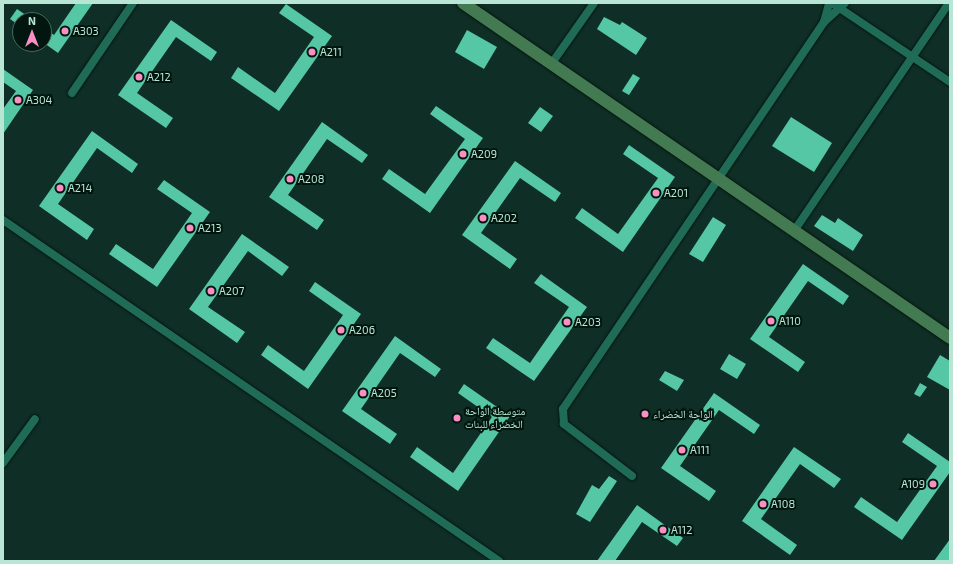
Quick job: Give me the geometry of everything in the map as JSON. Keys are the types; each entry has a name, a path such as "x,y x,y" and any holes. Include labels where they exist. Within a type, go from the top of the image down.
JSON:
{"street":[{"path":"72,93 133,3"},
{"path":"463,3 950,338"},
{"path":"552,63 594,3"},
{"path":"824,22 830,3 843,6 950,82"},
{"path":"794,231 949,3"},
{"path":"632,476 564,424 563,409 824,22 843,6"},
{"path":"3,220 498,561"},
{"path":"3,463 35,419"}],"building":[{"name":"A303","path":"76,3 93,3 58,53 52,49 52,34 54,35"},
{"name":"A211","path":"286,4 332,36 279,111 231,78 238,67 275,93 314,37 279,13"},
{"path":"604,17 620,25 622,22 647,38 636,55 597,29"},
{"name":"A212","path":"171,20 217,52 211,61 176,37 137,93 173,118 166,128 118,95"},
{"path":"467,30 497,47 484,69 455,52"},
{"name":"A304","path":"3,69 33,90 3,134 3,109 16,91 3,82"},
{"path":"633,74 640,78 629,95 622,91"},
{"name":"A209","path":"436,106 483,138 430,213 382,179 389,169 425,194 465,139 430,114"},
{"path":"540,107 553,116 541,132 528,123"},
{"path":"791,117 832,143 814,172 772,146"},
{"name":"A208","path":"322,122 368,155 362,163 327,139 288,195 324,220 317,230 269,197"},
{"name":"A214","path":"92,131 138,164 132,173 97,148 58,204 94,229 87,240 39,206"},
{"name":"A201","path":"629,145 675,177 623,252 575,218 582,208 618,234 658,178 623,154"},
{"name":"A202","path":"515,161 561,193 555,202 520,178 481,233 517,259 510,269 462,235"},
{"name":"A213","path":"164,180 210,212 157,287 109,254 116,244 153,269 192,213 157,189"},
{"path":"822,215 835,223 838,218 863,235 853,251 814,226"},
{"path":"713,217 726,225 703,262 689,254"},
{"name":"A207","path":"242,234 289,267 282,276 248,251 208,307 245,332 237,343 189,309"},
{"name":"A110","path":"803,264 849,296 843,305 808,281 769,337 805,362 798,372 750,339"},
{"name":"A203","path":"541,274 587,307 534,381 486,348 493,338 530,363 569,307 534,283"},
{"name":"A206","path":"315,282 361,314 308,389 261,355 268,345 304,371 343,315 309,291"},
{"name":"A205","path":"395,336 441,369 435,377 400,353 361,409 397,434 390,444 342,411"},
{"path":"729,354 746,364 737,379 720,369"},
{"path":"940,355 950,361 950,390 927,377"},
{"path":"665,371 684,380 677,391 659,380"},
{"path":"920,383 927,387 920,397 914,394"},
{"path":"464,384 510,416 458,491 410,457 417,447 453,473 492,417 458,393"},
{"name":"A111","path":"714,393 760,425 754,434 719,410 680,466 716,491 709,501 661,468"},
{"name":"A109","path":"908,433 950,462 950,472 902,540 854,507 861,497 897,522 937,466 902,442"},
{"name":"A108","path":"794,447 841,479 834,488 800,464 761,519 797,545 790,555 742,521"},
{"path":"609,476 617,481 590,522 576,514 592,485 599,489"},
{"name":"A112","path":"637,505 683,538 677,546 642,522 615,561 597,561"},
{"path":"950,539 950,561 934,561"}],"place":[{"name":"A303","path":"65,31"},
{"name":"A211","path":"312,52"},
{"name":"A212","path":"139,77"},
{"name":"A304","path":"18,100"},
{"name":"A209","path":"463,154"},
{"name":"A208","path":"290,179"},
{"name":"A214","path":"60,188"},
{"name":"A201","path":"656,193"},
{"name":"A202","path":"483,218"},
{"name":"A213","path":"190,228"},
{"name":"A207","path":"211,291"},
{"name":"A110","path":"771,321"},
{"name":"A203","path":"567,322"},
{"name":"A206","path":"341,330"},
{"name":"A205","path":"363,393"},
{"name":"الواحة الخضراء","path":"645,414"},
{"name":"متوسطة الواحة الخضراء للبنات","path":"457,418"},
{"name":"A111","path":"682,450"},
{"name":"A109","path":"933,484"},
{"name":"A108","path":"763,504"},
{"name":"A112","path":"663,530"}]}
